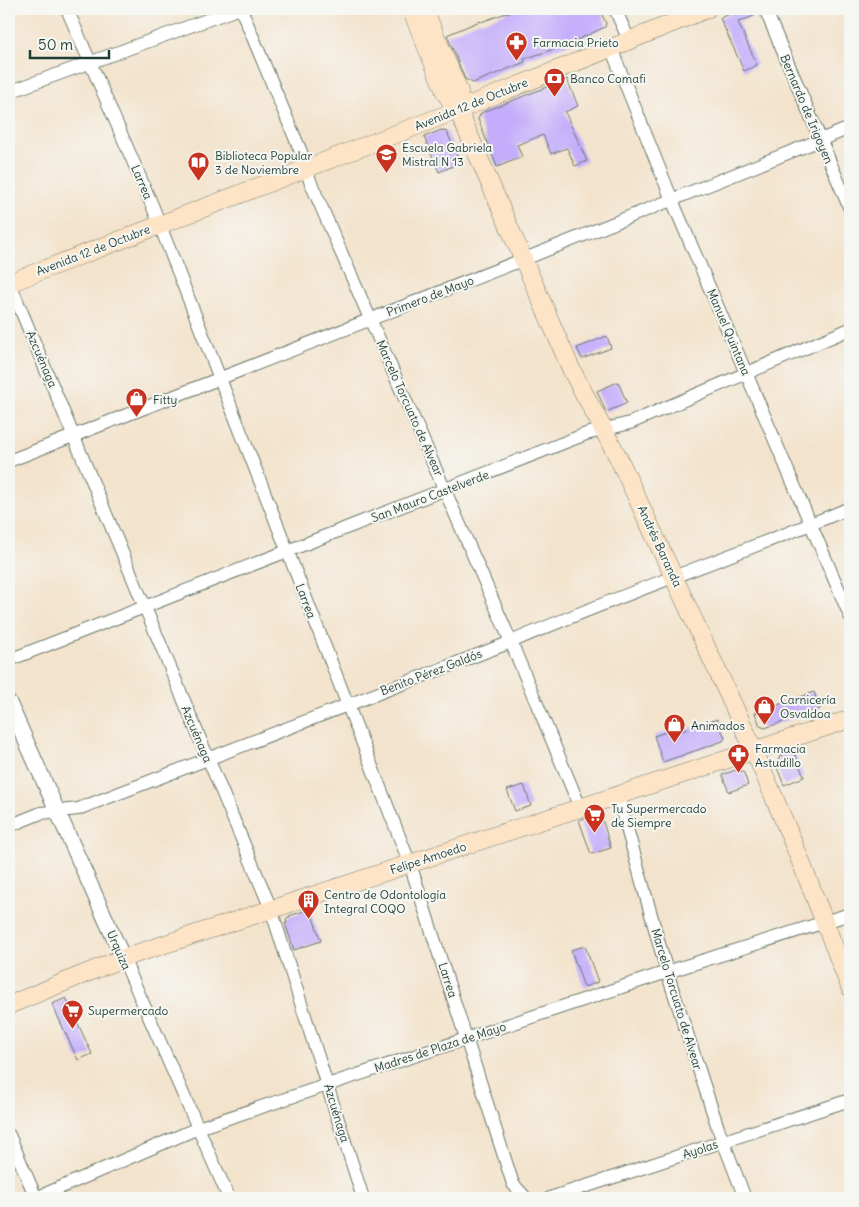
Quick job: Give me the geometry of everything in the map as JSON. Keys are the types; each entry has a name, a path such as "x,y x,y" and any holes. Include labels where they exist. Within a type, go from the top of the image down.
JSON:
{"main road":[{"name":"Andrés Baranda","path":"411,9 446,94 458,110 572,372 618,457 755,752 850,987"},
{"name":"Andrés Baranda","path":"424,9 459,91 458,110"},
{"name":"Avenida 12 de Octubre","path":"9,280 458,110 707,9"},
{"name":"Felipe Amoedo","path":"9,1005 123,958 850,720"}],"street":[{"name":"Larrea","path":"67,9 159,224 410,864 513,1184 526,1198"},
{"path":"9,92 237,9"},
{"name":"Marcelo Torcuato de Alvear","path":"241,9 370,319 446,490 580,807"},
{"path":"615,9 629,40"},
{"name":"Bernardo de Irigoyen","path":"764,9 850,209"},
{"name":"Manuel Quintana","path":"610,48 672,200 850,616"},
{"name":"Primero de Mayo","path":"9,461 219,380 850,128"},
{"name":"Azcuénaga","path":"9,280 271,909 364,1198"},
{"name":"San Mauro Castelverde","path":"9,660 586,434 630,423 850,328"},
{"name":"Benito Pérez Galdós","path":"9,826 41,813 78,808 511,642 578,613 850,508"},
{"name":"Urquiza","path":"9,703 229,1198"},
{"name":"Marcelo Torcuato de Alvear","path":"618,796 667,972 723,1142 745,1198"},
{"name":"Madres de Plaza de Mayo","path":"36,1198 198,1128 667,972 850,914"},
{"name":"Ayolas","path":"550,1198 850,1100"},
{"path":"9,1135 36,1198"}],"building":[{"path":"511,9 599,9 606,23 605,27 564,46 524,59 525,62 473,83 465,79 447,35 480,21 512,11"},
{"path":"742,9 751,9 754,16 738,22 757,65 744,71 720,18"},
{"path":"567,79 578,106 565,112 587,161 575,166 567,148 551,154 543,135 517,145 522,157 497,167 478,119 481,113"},
{"path":"441,130 447,132 460,163 439,172 424,137"},
{"path":"607,336 611,348 582,359 577,348"},
{"path":"618,382 627,403 606,412 597,391"},
{"path":"814,692 820,709 765,728 760,726 755,713"},
{"path":"717,719 725,738 723,741 663,762 654,736 675,729 676,733"},
{"path":"794,751 804,777 784,785 776,765 780,756"},
{"path":"738,769 744,773 748,785 729,792 722,775"},
{"path":"524,785 531,806 515,811 507,790"},
{"name":"Tu Supermercado de Siempre","path":"596,814 602,819 611,848 591,854 579,820"},
{"path":"310,909 321,941 294,950 285,923 287,923 286,919 289,916"},
{"path":"585,946 598,982 584,987 571,950"},
{"name":"Supermercado","path":"66,998 92,1054 78,1060 52,1004"}],"place":[{"name":"Farmacia Prieto","path":"517,61"},
{"name":"Banco Comafi","path":"554,97"},
{"name":"Escuela Gabriela Mistral N 13","path":"386,173"},
{"name":"Biblioteca Popular 3 de Noviembre","path":"199,181"},
{"name":"Fitty","path":"137,418"},
{"name":"Carnicería Osvaldoa","path":"764,725"},
{"name":"Animados","path":"675,744"},
{"name":"Farmacia Astudillo","path":"739,774"},
{"name":"Tu Supermercado de Siempre","path":"595,834"},
{"name":"Centro de Odontología Integral COQO","path":"308,920"},
{"name":"Supermercado","path":"72,1029"}]}
